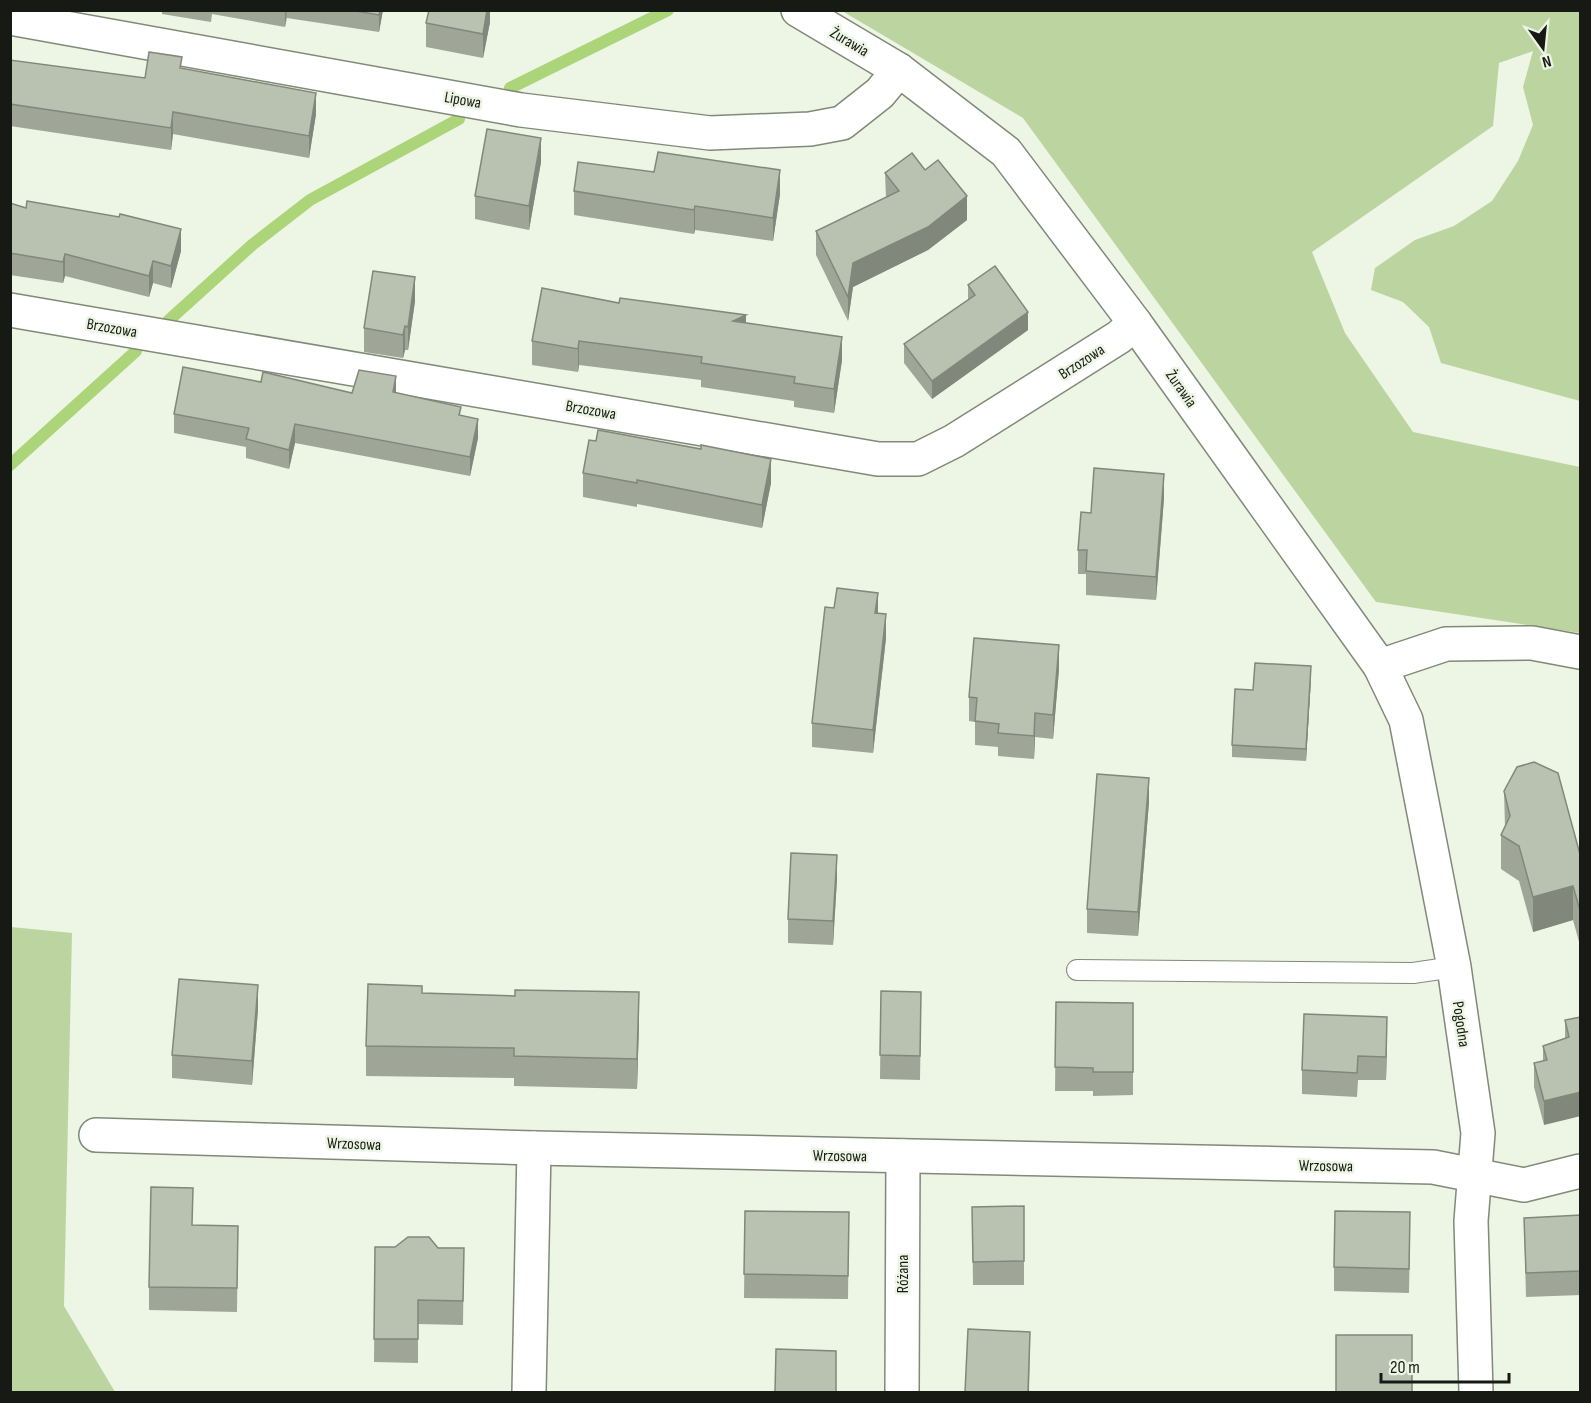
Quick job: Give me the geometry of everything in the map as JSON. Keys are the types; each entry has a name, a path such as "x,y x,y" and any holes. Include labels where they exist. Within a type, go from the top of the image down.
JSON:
{"street":[{"name":"Żurawia","path":"798,10 899,70 1006,152 1135,323 1380,666"},
{"name":"Lipowa","path":"10,18 521,110 710,133 810,129 842,123 880,93 899,70"},
{"name":"Brzozowa","path":"10,310 879,459 918,459 954,441 1110,343 1135,323"},
{"path":"1380,666 1446,644 1532,644 1581,652"},
{"name":"Pogodna","path":"1380,666 1406,720 1454,967 1478,1133 1471,1221 1476,1392"},
{"name":"Wrzosowa","path":"96,1135 534,1148 1433,1167 1524,1185 1581,1171"},
{"path":"529,1392 534,1148"},
{"name":"Różana","path":"902,1392 903,1156"}],"lane":[{"path":"1077,970 1413,973 1454,967"}],"green space":[{"path":"842,11 1580,11 1580,401 1441,363 1429,327 1403,302 1371,290 1375,268 1415,240 1454,226 1492,201 1518,161 1533,125 1523,87 1533,51 1499,63 1493,126 1312,252 1345,333 1413,432 1580,467 1580,633 1376,602 1023,118"},
{"path":"11,927 72,933 64,1306 115,1392 11,1392"}],"building":[{"path":"350,10 380,10 379,15"},
{"path":"429,10 487,10 483,34 426,23"},
{"path":"149,52 182,57 180,68 316,93 309,136 173,112 171,128 10,104 10,60 145,78"},
{"path":"487,129 541,138 529,206 475,196"},
{"path":"658,152 780,170 773,218 695,206 694,210 574,191 578,162 654,172"},
{"path":"912,153 925,170 938,160 967,196 928,227 853,263 848,297 816,231 899,191 885,173"},
{"path":"27,201 119,217 120,214 181,229 171,266 153,261 149,276 65,254 63,262 10,253 10,203 26,208"},
{"path":"995,266 1028,312 932,381 904,344 975,295 968,285"},
{"path":"373,271 415,277 408,327 405,326 403,335 364,328"},
{"path":"542,288 619,303 620,298 746,315 733,321 842,337 834,389 794,383 795,377 701,363 702,357 579,341 578,349 532,341"},
{"path":"183,367 261,382 263,372 352,393 359,370 396,376 393,392 461,407 459,415 478,419 470,457 295,424 289,450 246,439 249,428 174,414"},
{"path":"598,430 701,449 701,445 771,459 762,505 637,480 637,483 583,473 589,440 596,441"},
{"path":"1094,468 1164,474 1156,577 1086,571 1087,550 1078,550 1081,512 1091,513"},
{"path":"837,588 878,593 875,613 886,614 873,730 812,723 825,607 834,608"},
{"path":"974,638 1059,645 1053,715 1035,713 1034,736 998,733 999,724 975,721 977,698 969,697"},
{"path":"1255,663 1311,666 1306,749 1232,745 1235,689 1253,690"},
{"path":"1534,762 1558,773 1581,858 1581,914 1573,886 1533,897 1519,846 1501,835 1510,816 1504,791 1517,767"},
{"path":"1097,774 1149,778 1138,912 1087,909"},
{"path":"791,853 837,855 833,921 788,919"},
{"path":"179,979 258,985 252,1061 172,1055"},
{"path":"368,984 422,986 422,993 515,996 515,990 639,992 637,1059 514,1056 514,1048 366,1046"},
{"path":"881,991 921,992 920,1056 880,1055"},
{"path":"1056,1002 1133,1003 1133,1072 1093,1072 1093,1068 1055,1067"},
{"path":"1304,1014 1387,1017 1386,1057 1358,1056 1357,1073 1302,1070"},
{"path":"1581,1017 1581,1092 1544,1101 1534,1063 1547,1060 1543,1046 1569,1037 1565,1020"},
{"path":"151,1187 193,1188 192,1225 238,1226 237,1288 149,1287"},
{"path":"1024,1206 1024,1261 973,1262 972,1207"},
{"path":"745,1211 849,1212 848,1276 744,1274"},
{"path":"1335,1211 1410,1212 1409,1269 1334,1267"},
{"path":"1581,1215 1581,1271 1526,1273 1524,1218"},
{"path":"408,1237 429,1237 438,1248 464,1248 463,1301 418,1300 418,1339 374,1339 375,1247 395,1247"},
{"path":"968,1329 1030,1332 1028,1392 965,1392"},
{"path":"1336,1335 1412,1335 1412,1392 1336,1392"},
{"path":"776,1349 836,1351 836,1392 775,1392"}],"waterway":[{"path":"510,88 668,10"},
{"path":"168,321 252,245 310,200 459,119"},
{"path":"10,465 136,351"}]}
